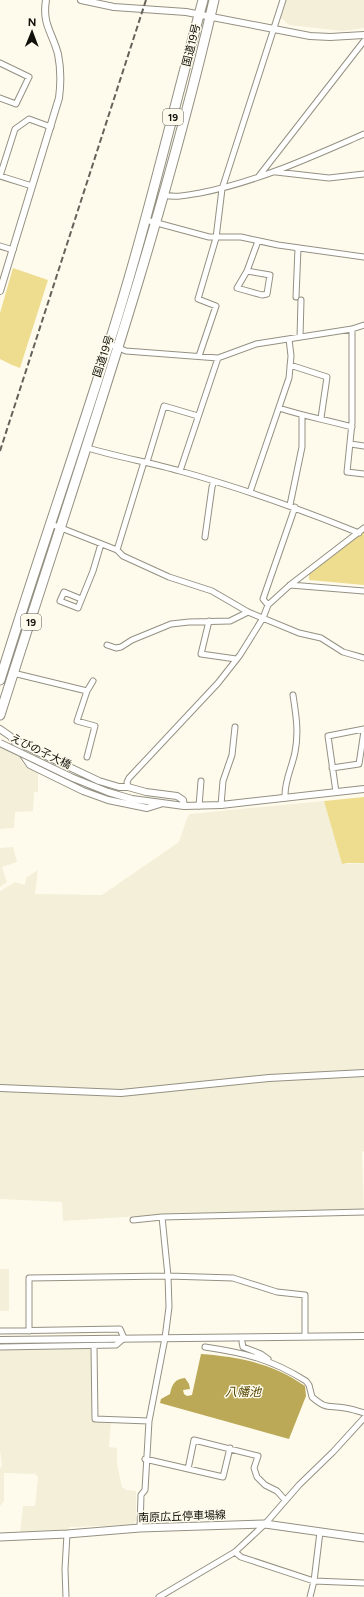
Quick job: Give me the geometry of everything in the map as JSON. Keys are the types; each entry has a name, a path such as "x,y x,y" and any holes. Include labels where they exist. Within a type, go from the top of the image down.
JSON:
{"highway":[{"name":"国道19号","path":"0,680 109,344 146,220 203,0"},
{"name":"国道19号","path":"0,715 87,447 156,223 214,0"}],"main road":[{"name":"南原広丘停車場線","path":"0,1538 140,1528 265,1524 364,1538"}],"street":[{"path":"0,291 59,98 61,82 58,54 46,23 46,0"},
{"path":"81,0 114,7 199,14 310,36 330,37 364,35"},
{"path":"199,356 216,306 198,299 216,238 222,188 273,29 284,0"},
{"path":"259,176 364,41"},
{"path":"0,63 29,77 16,104 0,98"},
{"path":"32,186 0,176 6,155 15,129 29,120 51,126"},
{"path":"164,195 174,197 222,188 275,171 364,134"},
{"path":"0,153 6,155"},
{"path":"275,171 328,178 364,174"},
{"path":"146,220 209,237 241,237 298,248 364,257"},
{"path":"247,270 270,275 267,294 262,296 237,288 247,270 258,241"},
{"path":"0,246 13,250"},
{"path":"298,248 300,337"},
{"path":"109,344 134,352 171,356 218,358 256,344 352,329 364,325"},
{"path":"352,329 352,427 347,472 364,474"},
{"path":"250,492 289,378 291,356 289,339"},
{"path":"180,471 218,358"},
{"path":"290,366 327,377 321,418"},
{"path":"117,550 164,406 198,416"},
{"path":"279,408 302,416 321,418 352,427"},
{"path":"268,605 264,599 293,506 302,447 302,416"},
{"path":"76,444 180,471 250,492 293,506 359,533"},
{"path":"351,444 364,446"},
{"path":"206,538 214,481"},
{"path":"51,524 117,550 123,556 169,577 212,591 248,612 299,633 321,638 343,652 364,658"},
{"path":"128,787 127,782 129,778 218,683 263,618 268,605 290,585 364,528"},
{"path":"81,599 93,571 101,544"},
{"path":"290,585 364,591"},
{"path":"107,645 116,648 121,647 132,640 171,624 230,621 248,612"},
{"path":"209,621 201,654 236,659"},
{"path":"13,673 87,691"},
{"path":"87,757 95,726 77,721 87,691 93,681"},
{"path":"285,798 284,787 295,752 298,726 293,695"},
{"path":"221,805 223,780 232,756 235,727"},
{"path":"0,729 16,742 19,742 99,781 119,787 128,787 146,792 178,796 183,800 184,806"},
{"path":"332,768 359,764 364,730 328,736 332,768 336,792"},
{"path":"16,742 16,745 30,765 108,800 147,808 161,804 184,806 221,805 364,789"},
{"name":"えびの子大橋","path":"0,743 73,778 108,792 132,799 161,804"},
{"path":"199,806 201,781"},
{"path":"0,1088 121,1092 269,1078 364,1073"},
{"path":"132,1220 364,1212"},
{"path":"140,1528 141,1495 145,1490 145,1459 149,1421 165,1338 169,1307 168,1276 162,1218"},
{"path":"29,1331 29,1278 168,1276 233,1278 277,1292 305,1295 305,1336"},
{"path":"0,1331 120,1329 124,1338"},
{"path":"0,1340 364,1336"},
{"path":"0,1347 116,1345 124,1338"},
{"path":"242,1342 243,1347 261,1354 271,1362 306,1381 309,1385 312,1397 325,1406 331,1408 345,1408 364,1413"},
{"path":"94,1346 95,1419 149,1421"},
{"path":"205,1347 244,1354 271,1362"},
{"path":"159,1597 235,1552 265,1524 285,1500 333,1452 364,1418"},
{"path":"188,1469 194,1440 258,1456 254,1468 257,1477 265,1485 277,1491 285,1500"},
{"path":"145,1459 222,1477 230,1448"},
{"path":"310,1597 314,1581 320,1532"},
{"path":"66,1597 65,1568 67,1534"},
{"path":"235,1552 241,1557 314,1581 364,1583"}],"shaded area":[{"path":"286,0 364,0 364,28 343,31 289,25 280,17"},
{"path":"13,268 48,280 20,368 0,359 0,313"},
{"path":"364,530 364,585 309,580 309,571"},
{"path":"0,746 19,756 26,767 38,773 38,792 34,792 33,811 15,812 14,828 0,829"},
{"path":"364,797 364,863 342,864 324,801"},
{"path":"324,801 342,864 364,863 364,1151 362,1152 364,1209 157,1215 63,1221 62,1202 0,1199 0,891 15,882 25,885 26,878 38,870 35,894 102,895 179,842 187,818 190,814"},
{"path":"13,847 17,862 2,867 7,882 0,887 0,848"},
{"path":"0,1269 9,1269 9,1311 0,1311"},
{"path":"14,1348 89,1348 92,1350 91,1421 111,1423 109,1447 117,1448 117,1464 122,1487 126,1490 136,1491 136,1521 133,1525 69,1527 68,1532 20,1533 23,1506 35,1506 38,1477 35,1474 4,1473 4,1501 0,1506 0,1469 2,1465 0,1450 0,1351"}],"water":[{"name":"八幡池","path":"201,1354 255,1362 293,1378 305,1386 306,1396 289,1439 160,1403 161,1399 170,1394 174,1383 185,1378 190,1389 183,1390 184,1394 187,1396 192,1395"}],"railway":[{"path":"0,451 146,0"}]}
